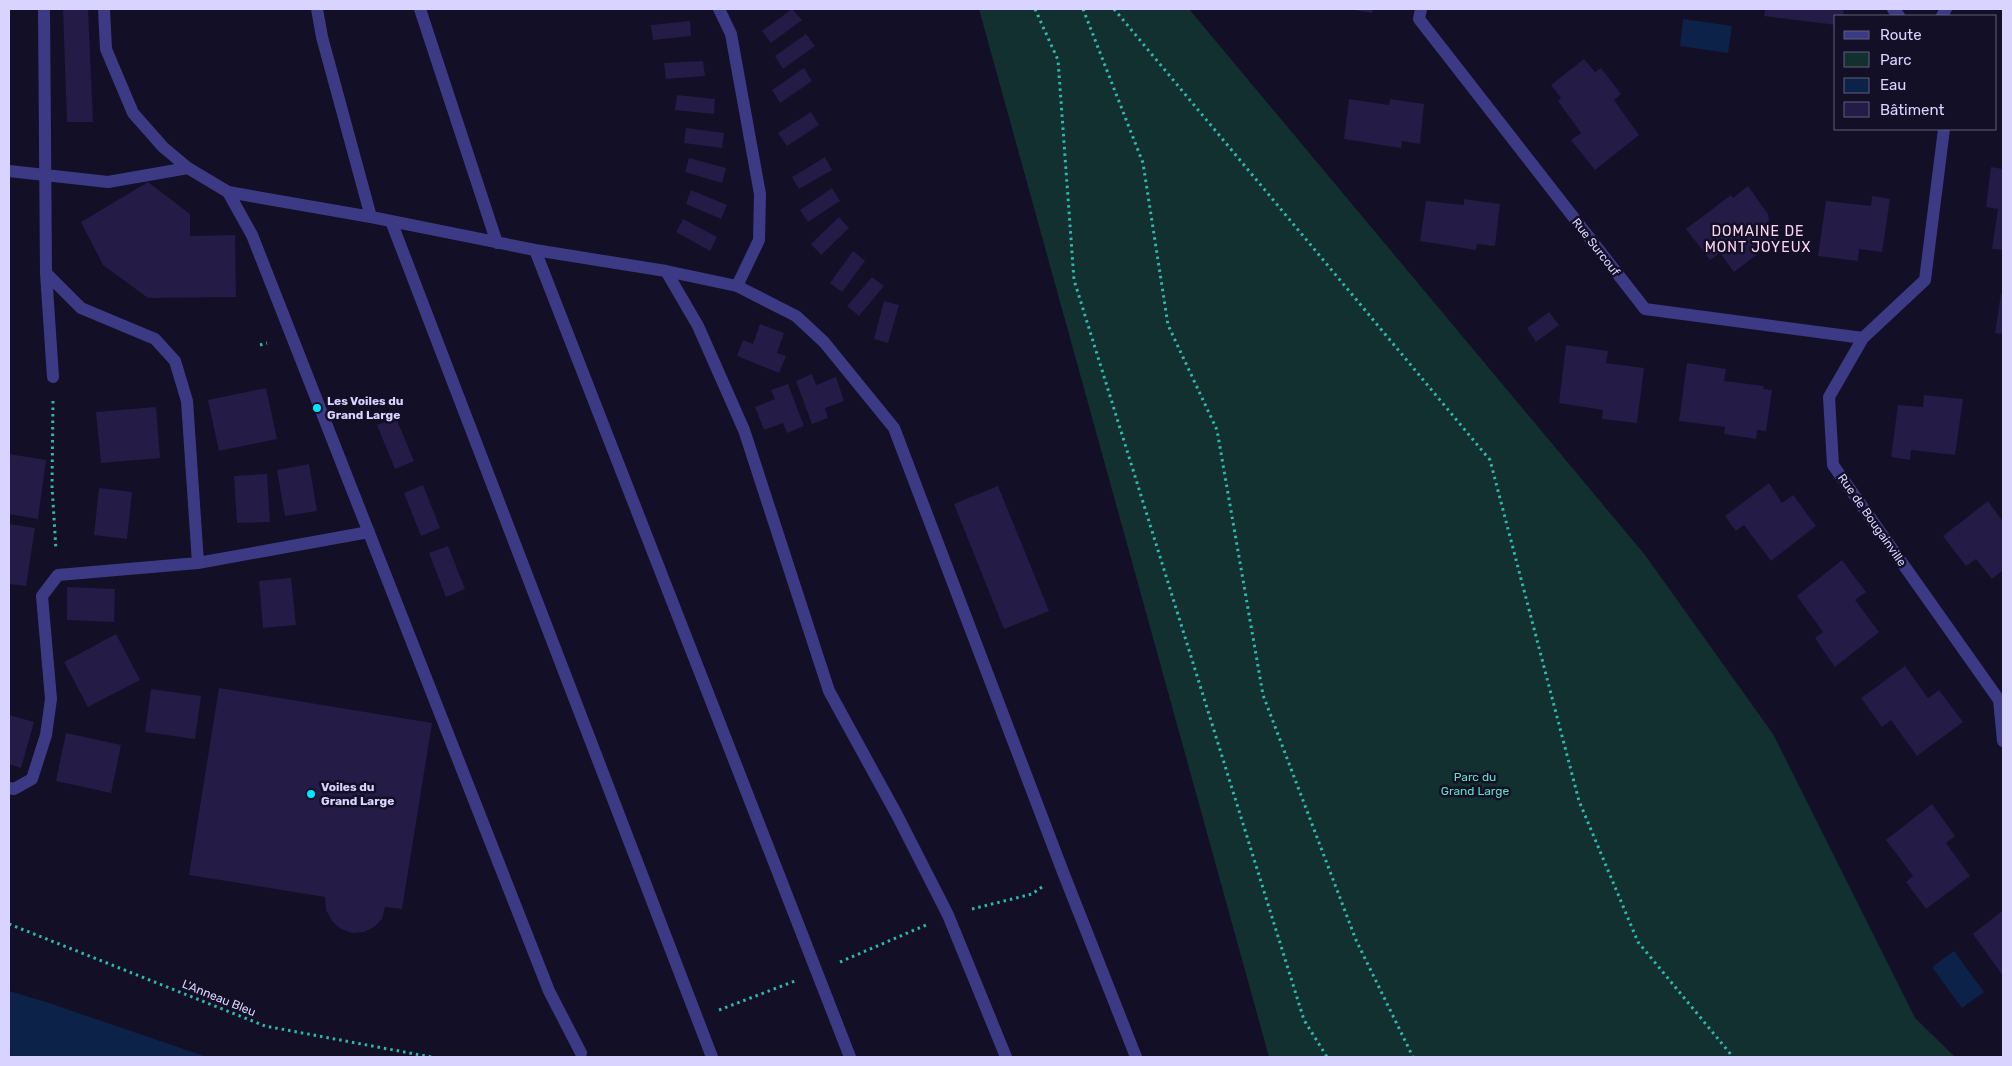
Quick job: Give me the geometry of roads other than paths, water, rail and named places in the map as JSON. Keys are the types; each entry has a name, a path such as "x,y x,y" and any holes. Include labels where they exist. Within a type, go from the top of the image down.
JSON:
{"street":[{"path":"44,9 46,273 53,377"},
{"path":"104,9 106,49 133,113 163,147 188,168 228,192 371,217 535,250 666,271 737,286 796,316 824,342 894,428 1063,872 1136,1057"},
{"path":"317,9 322,37 371,217"},
{"path":"420,9 497,242"},
{"path":"719,9 731,34 760,194 760,240 737,286"},
{"name":"Rue Surcouf","path":"1421,9 1419,19 1644,309 1863,338"},
{"name":"Rue de Bougainville","path":"1944,130 1925,280 1863,338 1829,397 1833,465 1999,700 2003,741"},
{"path":"9,171 108,182 188,168"},
{"path":"228,192 252,235 549,991 580,1053"},
{"path":"391,222 712,1057"},
{"path":"535,250 850,1057"},
{"path":"666,271 698,326 744,430 829,690 897,815 948,915 1006,1057"},
{"path":"46,273 81,308 155,339 174,361 187,401 198,563"},
{"path":"9,788 14,789 32,778 46,735 52,699 42,596 58,575 198,563 369,532"}],"water":[{"path":"1683,19 1732,26 1728,53 1680,46"},
{"path":"1954,951 1984,992 1962,1008 1932,967"},
{"path":"9,991 46,1002 207,1057 9,1057"}],"place":[{"name":"Les Voiles du Grand Large","path":"317,408"},
{"name":"Voiles du Grand Large","path":"311,794"}],"district":[{"name":"DOMAINE DE MONT JOYEUX","path":"1758,240"}],"park label":[{"name":"Parc du Grand Large","path":"1475,784"}]}
